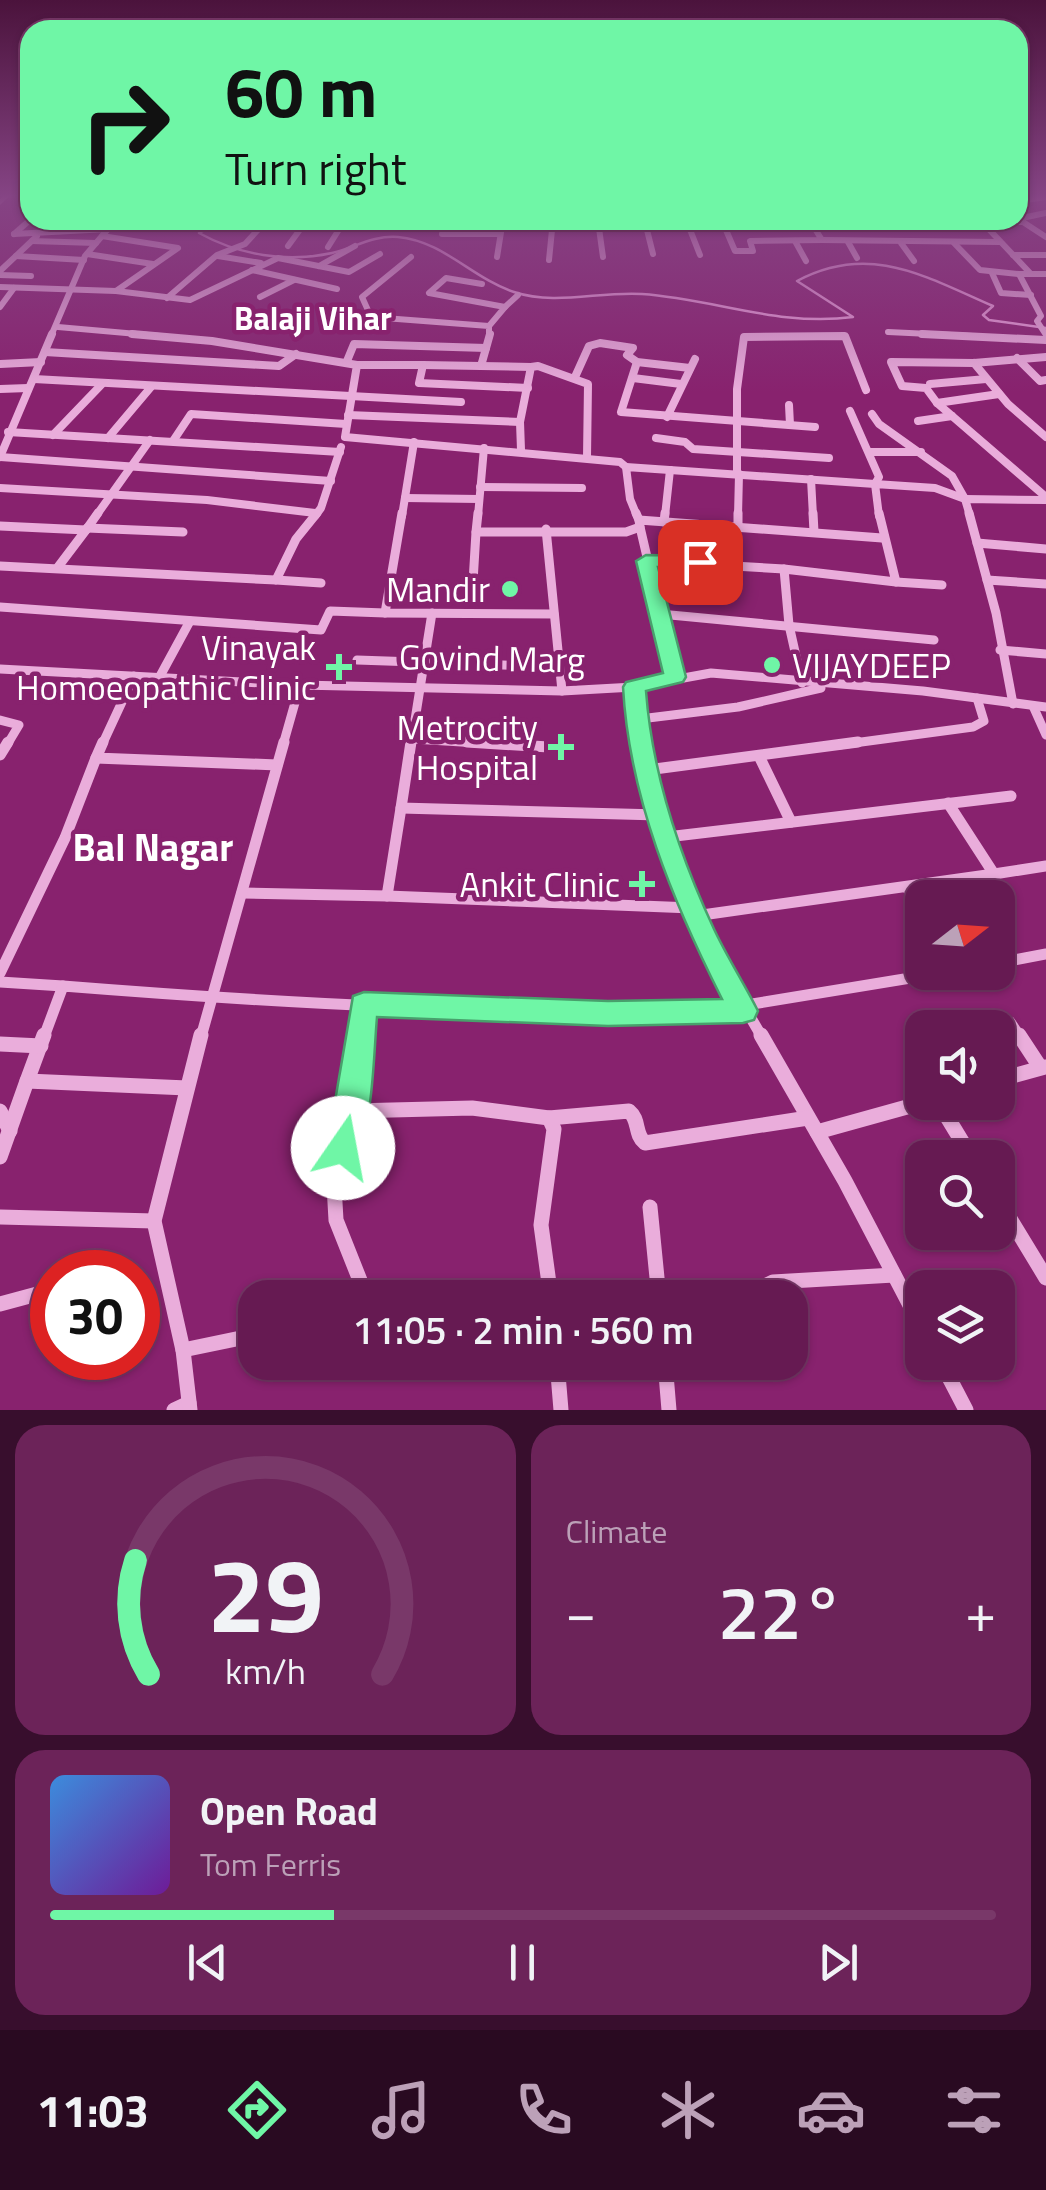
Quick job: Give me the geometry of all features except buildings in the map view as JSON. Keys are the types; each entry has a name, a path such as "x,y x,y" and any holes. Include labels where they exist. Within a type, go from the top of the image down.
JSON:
{"street":[{"path":"83,261 0,457 331,480"},
{"path":"122,261 154,264"},
{"path":"116,291 159,261"},
{"path":"166,298 210,261"},
{"path":"248,261 270,261"},
{"path":"296,261 349,272 368,261"},
{"path":"319,266 328,261"},
{"path":"368,343 371,316 362,297 407,261"},
{"path":"968,261 992,273 1046,271"},
{"path":"888,332 1042,331 1041,316 1017,261"},
{"path":"77,275 116,291 190,300 260,263"},
{"path":"252,270 338,289"},
{"path":"0,273 31,276"},
{"path":"992,273 1001,292 1030,295"},
{"path":"429,292 446,278 482,284"},
{"path":"260,297 295,280"},
{"path":"0,287 71,290 100,286"},
{"path":"0,307 14,288"},
{"path":"415,290 505,307"},
{"path":"482,366 490,326 518,295"},
{"path":"371,316 490,326"},
{"path":"58,328 212,341 357,365 532,367 575,376 588,384 587,457"},
{"path":"738,526 737,420 744,336 845,336 866,390"},
{"path":"347,361 354,344 486,348"},
{"path":"575,376 593,344 633,348 627,356 637,362 690,368"},
{"path":"45,352 279,366 296,354"},
{"path":"1046,357 892,362 902,386 922,387 1046,498"},
{"path":"1017,358 1040,382 1046,380"},
{"path":"667,417 695,359"},
{"path":"0,364 41,362"},
{"path":"637,362 622,412 815,426"},
{"path":"974,362 998,394 1046,436"},
{"path":"276,580 331,480 345,437 357,365"},
{"path":"423,365 418,383 528,388"},
{"path":"521,450 520,422 532,367"},
{"path":"633,378 681,384"},
{"path":"34,379 461,402"},
{"path":"930,384 986,379"},
{"path":"52,435 102,384"},
{"path":"108,438 151,387"},
{"path":"0,388 28,388"},
{"path":"937,403 998,394"},
{"path":"789,405 790,424"},
{"path":"850,411 880,476 875,484 882,538 896,582"},
{"path":"172,441 191,414 520,422"},
{"path":"872,414 879,424 952,476 965,498 1013,704"},
{"path":"918,421 952,416"},
{"path":"0,419 14,418"},
{"path":"8,432 340,452"},
{"path":"345,437 521,450 670,470 936,488 965,498 1046,498"},
{"path":"656,438 685,442 693,449 829,458"},
{"path":"58,568 150,440"},
{"path":"384,612 414,442"},
{"path":"472,582 484,448"},
{"path":"869,452 922,452"},
{"path":"626,466 630,500 675,677"},
{"path":"664,522 670,470"},
{"path":"810,479 814,532"},
{"path":"0,488 207,500 315,513"},
{"path":"480,488 582,488"},
{"path":"405,498 479,499"},
{"path":"476,532 626,532 639,524 664,522 882,538"},
{"path":"0,526 183,532"},
{"path":"546,529 562,691"},
{"path":"977,543 1046,548"},
{"path":"646,561 942,585"},
{"path":"0,566 321,583"},
{"path":"784,570 789,625 802,683"},
{"path":"987,580 1046,584"},
{"path":"0,607 321,630 330,611 432,613 472,608 554,614"},
{"path":"387,896 432,613"},
{"path":"660,614 934,640"},
{"path":"160,678 190,621"},
{"path":"1000,650 1046,654"},
{"path":"357,660 560,667"},
{"name":"Govind Marg","path":"1,670 300,685 562,691 634,687 640,744 659,815 694,912 742,1008 817,1132 905,1296"},
{"path":"634,687 711,673 1046,707"},
{"path":"0,973 65,838 134,676"},
{"path":"184,1408 183,1350 154,1221 187,1088 300,685"},
{"path":"640,719 738,707 837,685"},
{"path":"647,770 973,727 984,721 976,698"},
{"path":"1033,706 1046,735"},
{"path":"0,720 19,725 0,755"},
{"path":"413,739 566,748"},
{"path":"760,756 791,822"},
{"path":"96,758 277,765"},
{"path":"667,838 1011,796"},
{"path":"948,803 994,874"},
{"path":"401,808 659,815"},
{"path":"954,880 1046,866"},
{"path":"242,893 387,896 694,912 905,887"},
{"path":"1015,960 1046,954"},
{"path":"0,982 212,998 608,1014 742,1008 905,979"},
{"path":"0,1158 63,986"},
{"path":"360,1280 336,1220 334,1184 352,1111 364,1004"},
{"path":"1015,1029 1043,1067 1015,1075"},
{"path":"0,1044 41,1046"},
{"path":"27,1081 187,1088"},
{"path":"352,1111 472,1108 549,1118 629,1110 635,1116 639,1138 646,1143 808,1118"},
{"path":"817,1132 905,1108"},
{"path":"0,1111 10,1131"},
{"path":"548,1280 540,1225 554,1129 549,1118"},
{"path":"650,1207 657,1280"},
{"path":"0,1218 154,1221"},
{"path":"1015,1227 1046,1278"},
{"path":"808,1280 894,1275"},
{"path":"0,1304 30,1296"},
{"path":"183,1350 238,1339"},
{"path":"559,1380 561,1410"},
{"path":"667,1380 669,1410"},
{"path":"950,1380 966,1410"}],"waterway":[{"path":"457,261 499,286 530,296 642,294 773,315 826,319 853,317 797,281 849,264 873,264 921,275 993,306 983,315 989,320 1046,328"}],"place":[{"name":"Mandir","path":"510,589"},
{"name":"VIJAYDEEP","path":"772,665"},
{"name":"Vinayak Homoeopathic Clinic","path":"339,667"},
{"name":"Metrocity Hospital","path":"561,747"},
{"name":"Ankit Clinic","path":"642,884"}],"district":[{"name":"Balaji Vihar","path":"313,318"},
{"name":"Bal Nagar","path":"153,847"}],"route":[{"path":"343,1148 352,1111 364,1004 608,1014 743,1011 700,928 659,815 640,744 635,702 634,687 675,677 646,561 700,562"}]}
